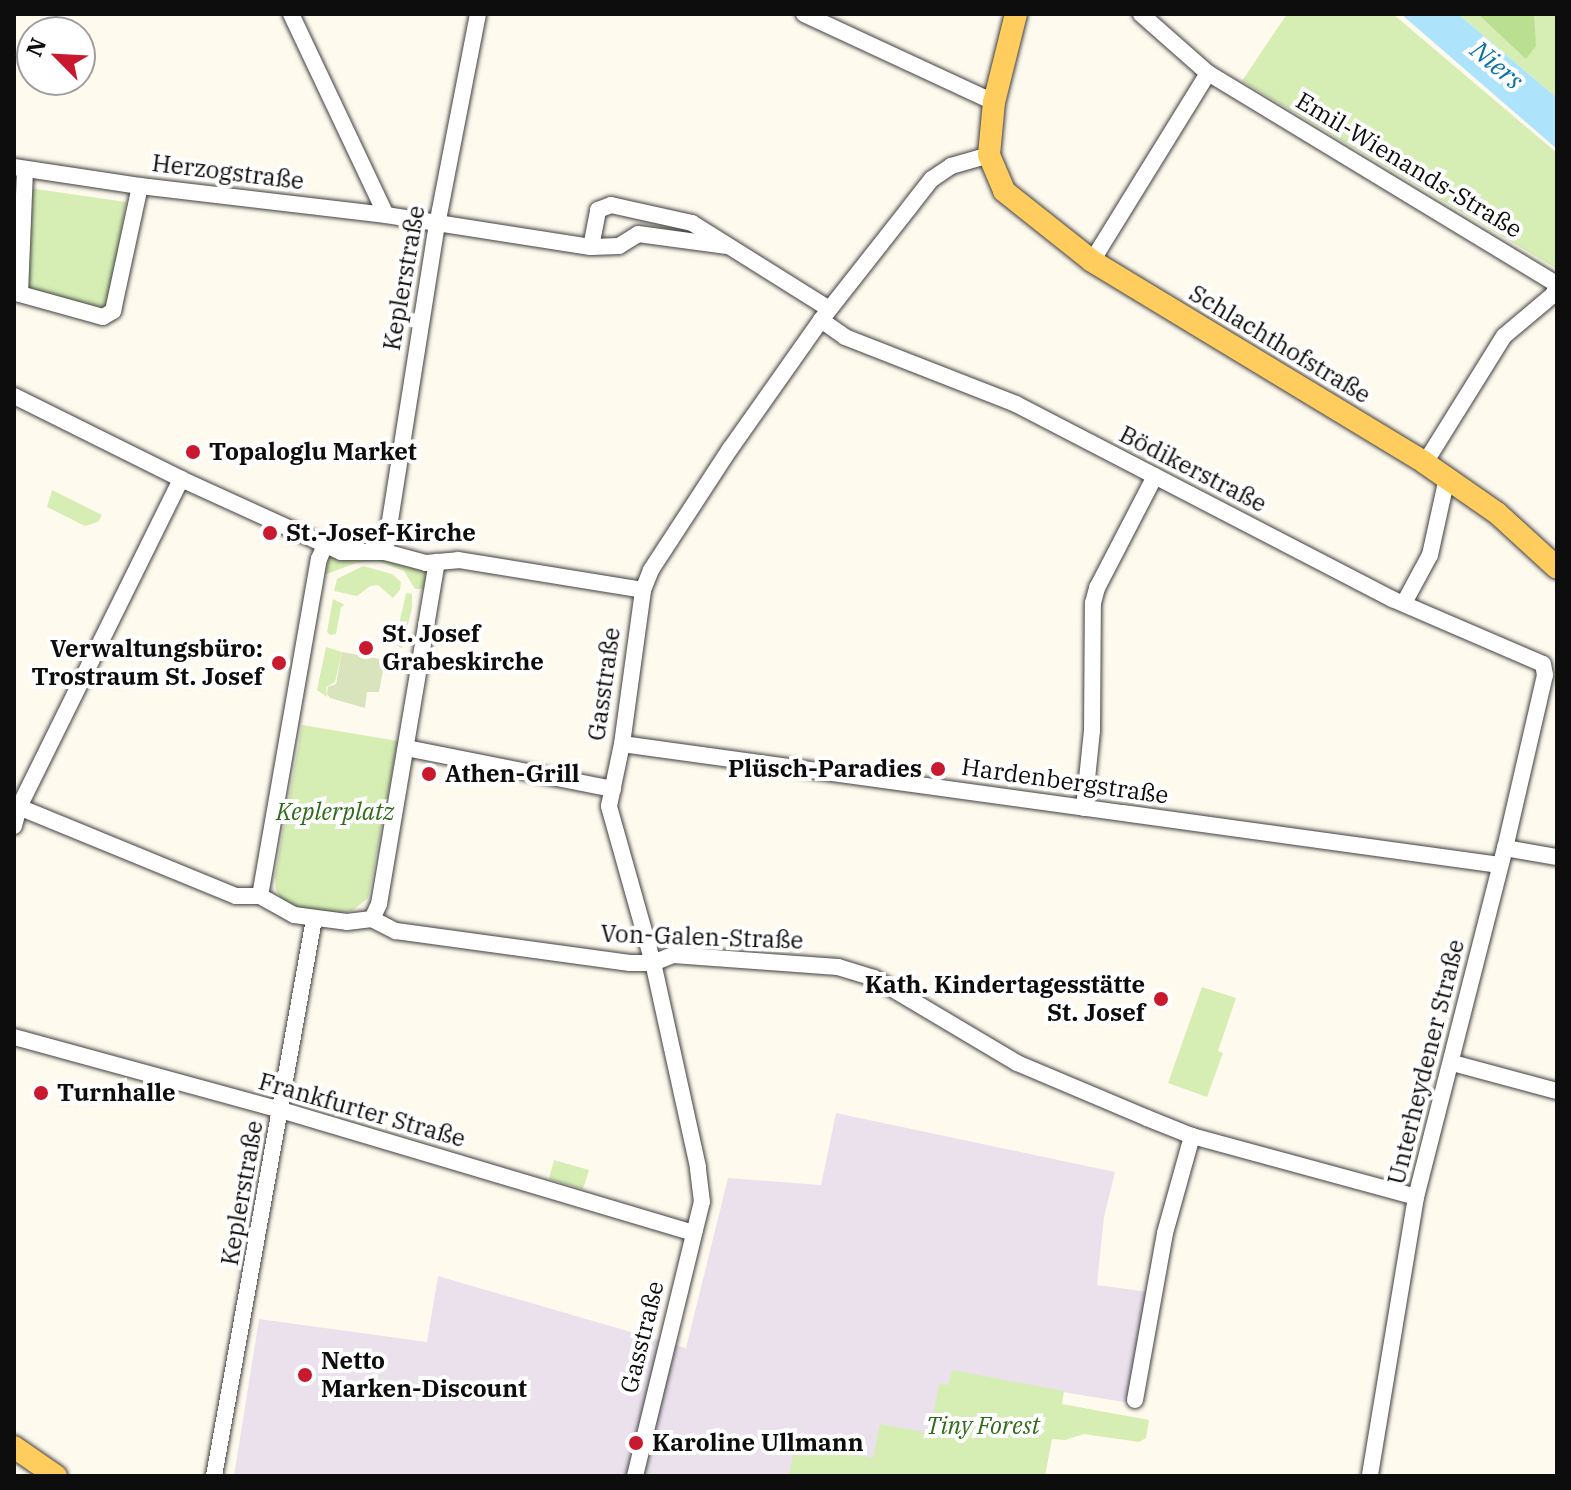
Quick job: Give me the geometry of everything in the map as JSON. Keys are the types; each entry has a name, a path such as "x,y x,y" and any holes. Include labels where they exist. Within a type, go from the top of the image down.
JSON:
{"main road":[{"path":"989,155 994,102 1016,14"},
{"name":"Schlachthofstraße","path":"989,155 1004,191 1092,261 1425,463 1497,513 1557,568"},
{"path":"14,1447 56,1476"},
{"path":"14,1461 35,1476"}],"street":[{"path":"291,14 386,215"},
{"name":"Keplerstraße","path":"385,547 437,225 478,14"},
{"path":"804,14 994,102"},
{"name":"Emil-Wienands-Straße","path":"1141,14 1208,73 1556,284 1554,294 1504,336 1425,463"},
{"path":"1092,261 1208,73"},
{"name":"Gasstraße","path":"635,1476 702,1202 698,1167 653,963 609,806 622,744 643,590 651,570 730,449 825,314 932,179 951,166 989,155"},
{"path":"19,168 17,293 103,317 113,311 140,186"},
{"name":"Herzogstraße","path":"19,168 140,186 386,215 591,247 619,246 638,234 727,246"},
{"name":"Bödikerstraße","path":"591,247 598,210 611,205 692,223 825,314 845,337 1016,404 1404,603 1543,664"},
{"path":"14,396 324,547 341,552 385,547 431,554 437,562 379,904 372,919"},
{"path":"1084,808 1092,731 1093,603 1097,588 1155,476"},
{"path":"1404,603 1430,555 1447,478"},
{"path":"14,826 16,806 181,479"},
{"path":"260,896 319,559 324,547"},
{"path":"437,562 458,560 643,590"},
{"name":"Unterheydener Straße","path":"1370,1476 1416,1197 1453,1063 1503,856 1545,675 1543,664"},
{"name":"Hardenbergstraße","path":"622,744 1084,808 1503,856 1557,857"},
{"path":"406,748 613,789"},
{"name":"Von-Galen-Straße","path":"16,806 236,896 260,896 285,913 314,919 347,922 372,919 396,931 653,963 673,955 838,967 874,978 1017,1063 1192,1136 1416,1197"},
{"name":"Keplerstraße","path":"214,1476 314,919"},
{"name":"Frankfurter Straße","path":"14,1037 281,1110 694,1233"},
{"path":"1453,1063 1557,1091"},
{"path":"1135,1400 1165,1233 1192,1136"}],"shaded area":[{"path":"836,1113 1115,1172 1104,1217 1097,1285 1156,1293 1136,1404 951,1374 932,1476 234,1476 259,1319 427,1342 438,1276 686,1348 728,1178 821,1185"}],"green space":[{"path":"1287,14 1393,14 1557,153 1557,269 1242,81"},
{"path":"1458,14 1557,14 1557,98"},
{"path":"1478,14 1534,14 1536,46 1526,59"},
{"path":"29,188 126,202 109,303 100,312 24,290"},
{"path":"52,490 102,515 98,522 85,526 47,507"},
{"path":"369,553 429,568 429,589 415,589 404,571 377,561 356,563 324,575 330,555"},
{"path":"363,566 392,574 401,582 400,590 393,598 378,585 370,586 357,596 334,591 337,579"},
{"path":"406,593 412,594 412,608 402,648 397,646 402,631 399,625"},
{"path":"333,599 345,605 341,607 336,634 330,635 327,632"},
{"path":"326,647 342,652 335,682 326,687 327,697 317,690"},
{"path":"342,652 385,660 379,692 367,692 365,708 330,698 327,694 328,687 336,684"},
{"name":"Keplerplatz","path":"302,725 398,741 368,898 352,911 336,914 291,906 282,901 276,890 275,876"},
{"path":"1202,987 1236,998 1218,1051 1223,1053 1207,1097 1168,1083"},
{"path":"554,1160 589,1170 583,1189 549,1179"},
{"name":"Tiny Forest","path":"952,1370 1064,1391 1062,1404 1149,1420 1146,1438 1139,1442 1084,1434 1065,1440 1052,1439 1045,1476 789,1476 795,1444 873,1458 880,1424 930,1433 939,1384 948,1385"}],"water":[{"name":"Niers","path":"1401,14 1458,14 1557,98 1557,149"}],"place":[{"name":"Topaloglu Market","path":"193,452"},
{"name":"St.-Josef-Kirche","path":"270,533"},
{"name":"St. Josef Grabeskirche","path":"366,648"},
{"name":"Verwaltungsbüro: Trostraum St. Josef","path":"279,663"},
{"name":"Plüsch-Paradies","path":"938,769"},
{"name":"Athen-Grill","path":"429,774"},
{"name":"Kath. Kindertagesstätte St. Josef","path":"1161,999"},
{"name":"Turnhalle","path":"41,1093"},
{"name":"Netto Marken-Discount","path":"305,1375"},
{"name":"Karoline Ullmann","path":"636,1443"}]}
